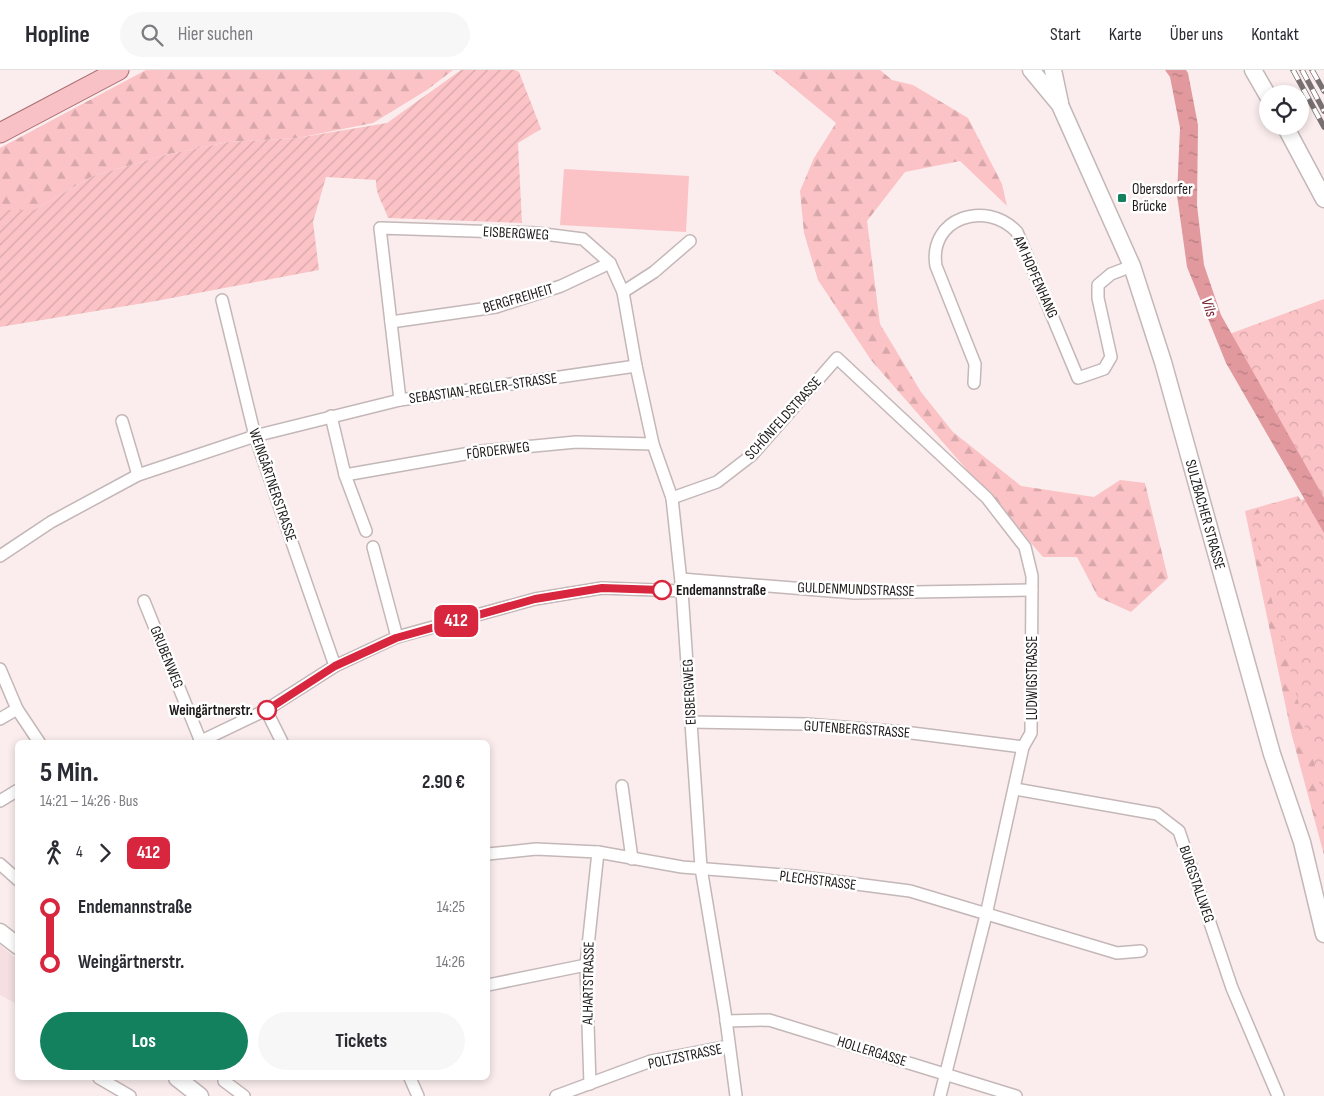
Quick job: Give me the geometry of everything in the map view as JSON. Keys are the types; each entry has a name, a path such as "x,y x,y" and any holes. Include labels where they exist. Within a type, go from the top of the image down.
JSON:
{"main road":[{"path":"0,133 119,70"},
{"name":"SULZBACHER STRASSE","path":"1031,70 1060,105"},
{"name":"SULZBACHER STRASSE","path":"1053,70 1060,105 1132,266 1163,362 1272,754 1302,842 1324,934"},
{"path":"1253,70 1262,85"},
{"path":"1290,135 1324,199"},
{"path":"0,932 15,944"},
{"path":"180,1080 200,1096"}],"street":[{"name":"AM HOPFENHANG","path":"974,384 975,364 942,285 936,261 937,243 945,229 958,219 973,215 987,216 1000,219 1017,232 1078,378 1104,369 1110,357 1098,298 1098,285 1111,274 1132,266"},
{"name":"EISBERGWEG","path":"391,322 380,228 536,233 583,238 610,263 623,292 636,366 653,444 672,498 682,591 701,868 736,1096"},
{"path":"623,292 654,272 690,241"},
{"name":"BERGFREIHEIT","path":"391,322 496,307 561,286 610,263"},
{"name":"WEINGÄRTNERSTRASSE","path":"222,300 255,436 335,666"},
{"path":"391,322 400,400"},
{"name":"SCHÖNFELDSTRASSE","path":"672,498 717,482 752,455 836,358"},
{"name":"LUDWIGSTRASSE","path":"836,358 987,498 1025,547 1032,576 1031,732 1023,747 986,915 940,1096"},
{"name":"SEBASTIAN-REGLER-STRASSE","path":"0,556 51,522 138,475 255,436 400,400 636,366"},
{"path":"331,416 344,476 366,531"},
{"path":"122,421 138,475"},
{"name":"FÖRDERWEG","path":"344,476 482,451 576,442 653,444"},
{"path":"373,547 396,638"},
{"name":"GULDENMUNDSTRASSE","path":"681,579 855,592 1032,590"},
{"path":"204,740 266,710 335,666 396,638 535,599 602,588 682,591"},
{"name":"GRUBENWEG","path":"144,601 199,740"},
{"path":"0,669 17,709 39,740"},
{"path":"0,719 17,709"},
{"path":"266,710 281,740"},
{"name":"GUTENBERGSTRASSE","path":"690,722 845,727 904,732 1023,747"},
{"path":"622,786 632,858"},
{"name":"BURGSTALLWEG","path":"1015,789 1157,814 1179,831 1232,988 1278,1096"},
{"path":"0,801 15,792"},
{"name":"PLECHSTRASSE","path":"490,854 536,849 598,852 701,868 795,876 910,891 1116,953 1141,951"},
{"name":"ALHARTSTRASSE","path":"590,1084 586,965 598,852"},
{"path":"4,867 15,877"},
{"path":"490,985 586,965"},
{"name":"HOLLERGASSE","path":"726,1021 769,1020 1016,1096"},
{"name":"POLTZSTRASSE","path":"556,1096 651,1061 729,1046"},
{"path":"103,1080 123,1094"},
{"path":"223,1080 234,1096"},
{"path":"223,1080 244,1096"},
{"path":"411,1080 418,1096"}],"shaded area":[{"path":"0,945 15,957 15,1003 0,995"}],"green space":[{"path":"146,70 453,70 427,90 373,123 297,138 228,142 165,155 93,176 34,210 0,210 0,148"},
{"path":"461,70 515,70 519,72 541,129 518,143 522,223 388,218 378,195 376,180 326,177 313,222 319,270 156,301 0,327 0,210 34,210 93,176 165,155 228,142 297,138 387,123"},
{"path":"772,70 880,70 892,80 913,85 968,118 1002,184 1007,206 960,161 905,172 867,221 880,324 921,392 953,432 1021,486 1094,497 1120,480 1145,483 1168,578 1131,612 1098,597 1077,557 1043,557 871,360 818,280 804,233 800,191 814,158 836,123"},
{"path":"564,169 689,176 686,232 560,225"},
{"path":"1324,299 1324,801 1250,516 1318,495 1224,336"},
{"path":"1298,496 1324,536 1324,855 1291,732 1245,511"}],"water":[{"name":"Vils","path":"1165,70 1186,70 1188,73 1198,125 1197,205 1204,265 1221,315 1324,498 1324,533 1226,363 1187,267 1177,195 1180,128 1170,77"}],"railway":[{"path":"1293,70 1324,127"},
{"path":"1302,70 1324,111"},
{"path":"1312,70 1324,91"}],"bus line":[{"name":"412","path":"267,710 335,666 396,638 535,599 602,588 662,590"}],"place":[{"name":"Obersdorfer Brücke","path":"1122,198"},
{"name":"Endemannstraße","path":"662,590"},
{"name":"Weingärtnerstr.","path":"267,710"}]}
